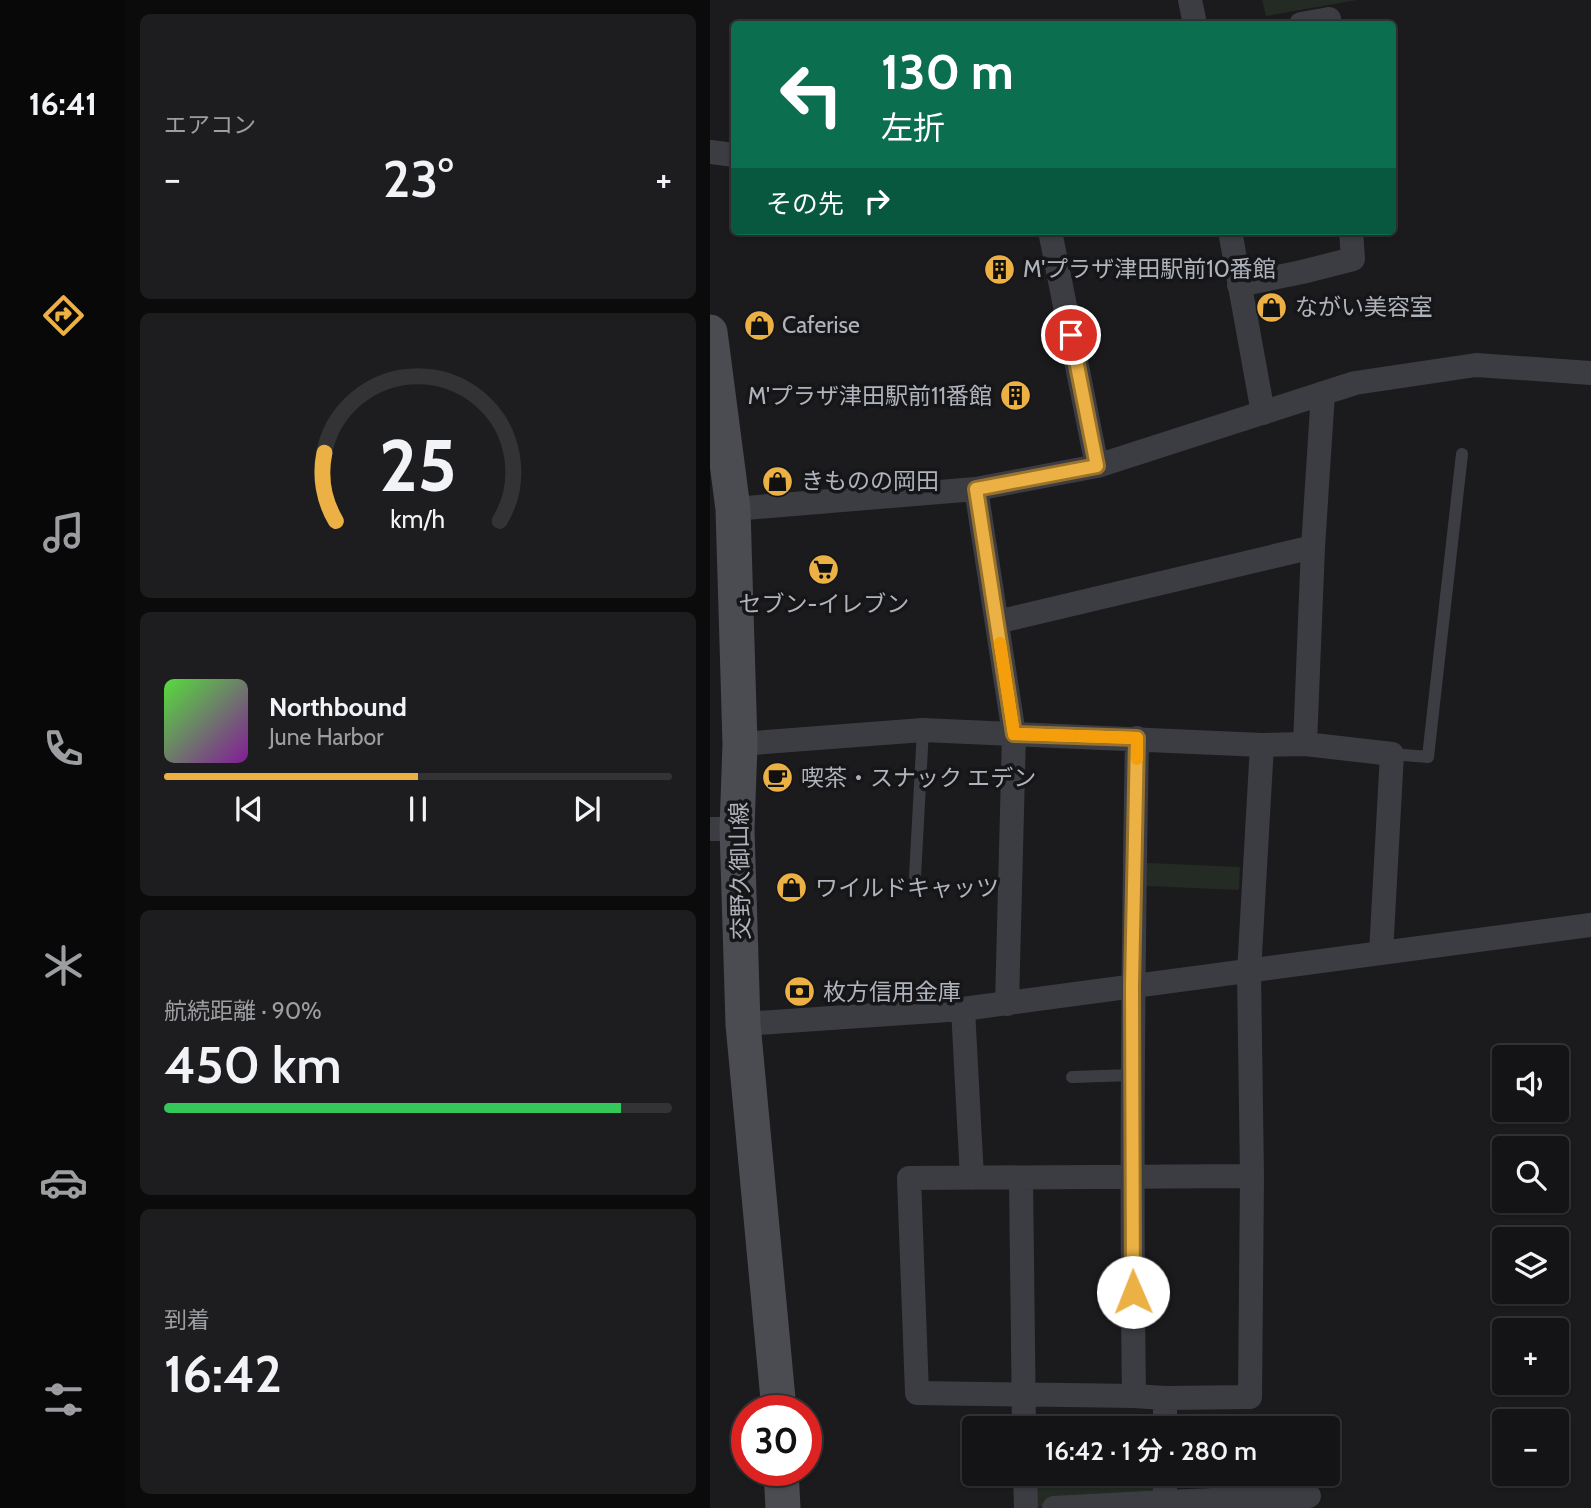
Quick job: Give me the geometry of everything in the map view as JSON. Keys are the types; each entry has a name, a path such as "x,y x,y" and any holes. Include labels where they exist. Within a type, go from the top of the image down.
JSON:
{"main road":[{"name":"交野久御山線","path":"710,332 733,509 740,744 724,829 778,1395"},
{"path":"781,1486 782,1508"}],"street":[{"path":"1190,0 1194,21"},
{"path":"710,152 731,155"},
{"path":"1051,235 1097,466"},
{"path":"1231,235 1263,413"},
{"path":"1239,285 1353,259 1350,235"},
{"path":"733,509 976,489 1097,466 1355,383 1476,365 1590,373"},
{"path":"1305,744 1323,393"},
{"path":"976,489 1014,734 1007,1004"},
{"path":"997,622 1313,547"},
{"path":"740,744 924,730 1262,745 1305,744 1392,754 1381,953"},
{"path":"1134,1396 1131,1176 1137,738"},
{"path":"1252,1176 909,1178 917,1392 1165,1398 1250,1397 1252,1176 1249,972 1262,745"},
{"path":"743,1024 1007,1004 1590,925"},
{"path":"963,1009 972,1178"},
{"path":"1020,1178 1024,1416"},
{"path":"1165,1398 1165,1416"},
{"path":"1025,1486 1026,1508"},
{"path":"1165,1486 1165,1502"},
{"path":"1054,1508 1309,1496"}],"lane":[{"path":"1392,754 1428,757 1462,454"},
{"path":"915,876 924,730"},
{"path":"1072,1077 1132,1075"}],"shaded area":[{"path":"1262,0 1357,0 1266,16"},
{"path":"1147,863 1240,867 1239,890 1146,886"},
{"path":"1025,1486 1165,1486 1165,1502 1026,1508"}],"slow traffic":[{"path":"1000,643 1014,734 1137,738 1137,759"}],"place":[{"name":"M'プラザ津田駅前10番館","path":"1000,269"},
{"name":"ながい美容室","path":"1272,307"},
{"name":"Caferise","path":"759,325"},
{"name":"M'プラザ津田駅前11番館","path":"1015,396"},
{"name":"きものの岡田","path":"778,481"},
{"name":"セブン-イレブン","path":"824,570"},
{"name":"喫茶・スナック エデン","path":"778,778"},
{"name":"ワイルドキャッツ","path":"792,888"},
{"name":"枚方信用金庫","path":"800,992"}],"route":[{"path":"1071,335 1097,466 976,489 1014,734 1137,738 1132,986 1133,1292"}]}
